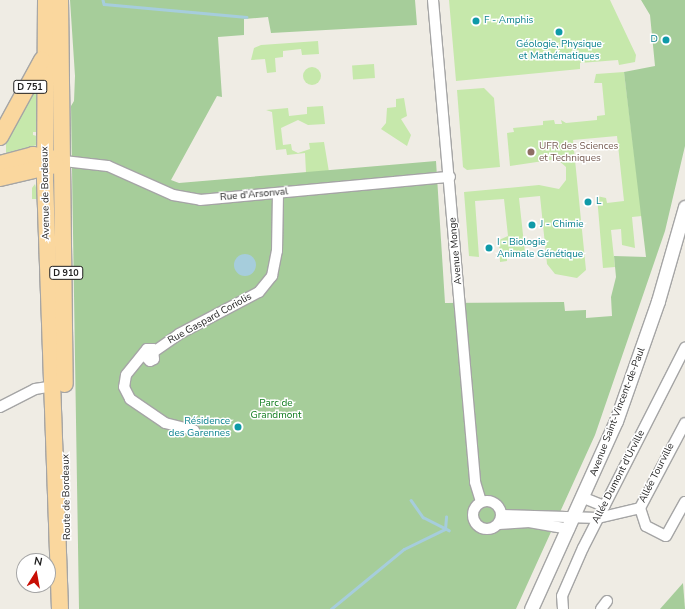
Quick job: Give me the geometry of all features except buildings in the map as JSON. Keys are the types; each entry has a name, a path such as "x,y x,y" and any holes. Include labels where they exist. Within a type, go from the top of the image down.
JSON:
{"main road":[{"name":"Avenue de Bordeaux","path":"46,0 45,49 52,163 65,315 60,386"},
{"name":"Avenue de Bordeaux","path":"60,0 52,163 60,386"},
{"path":"45,22 52,46 54,141 52,163"},
{"name":"D 751","path":"0,137 10,123 36,76 45,49"},
{"name":"D 751","path":"3,163 1,152 10,123"},
{"path":"3,163 52,163"},
{"path":"3,163 24,172"},
{"path":"0,178 52,163"},
{"name":"Route de Bordeaux","path":"60,386 60,609"},
{"name":"Route de Bordeaux","path":"60,386 69,609"}],"street":[{"name":"Avenue Monge","path":"433,0 450,177 475,482 481,502"},
{"name":"Rue d'Arsonval","path":"52,163 108,166 173,195 200,200 450,177"},
{"name":"Rue Gaspard Coriolis","path":"194,430 165,423 130,399 124,387 126,375 145,356 151,361 155,351 179,334 259,292 272,276 277,251 278,193"},
{"name":"Avenue Saint-Vincent-de-Paul","path":"531,609 584,498 646,339 685,207"},
{"name":"Allée Dumont d'Urville","path":"564,609 562,596 598,518 685,348"},
{"path":"0,407 35,389 60,386"},
{"name":"Allée Tourville","path":"500,520 576,516 598,518 640,508 685,423"},
{"path":"584,498 604,506"},
{"path":"500,520 495,502 481,502 473,512 476,524 488,529 500,520 529,522 569,529"},
{"path":"640,508 646,526 666,536 685,502"}],"green space":[{"name":"Parc de Grandmont","path":"70,0 415,0 417,25 271,33 268,17 244,19 244,35 218,37 222,97 217,96 171,180 179,183 436,161 445,303 564,302 565,311 586,310 586,318 612,316 611,297 616,277 614,256 646,257 624,72 655,66 650,15 641,0 685,0 685,146 665,231 595,435 516,609 79,609 71,106 74,101 75,76"},
{"path":"449,0 610,0 636,55 635,62 619,65 618,60 580,63 580,69 456,81"},
{"path":"318,41 319,54 302,55 301,49 283,51 283,57 275,58 276,72 267,73 265,59 251,60 254,48 261,45"},
{"path":"374,64 375,78 353,80 352,66"},
{"path":"312,67 318,70 321,76 318,82 312,85 306,82 303,76 306,70"},
{"path":"624,72 642,216 632,217 635,248 622,245 621,229 611,230 615,267 603,268 597,196 606,198 607,203 624,201 617,136 573,140 586,270 577,278 555,274 547,264 540,196 519,198 525,253 507,254 507,261 500,262 499,240 508,236 504,199 475,201 479,257 469,256 464,192 539,185 559,189 566,180 566,167 557,159 510,166 507,133 514,132 513,128 543,125 543,121 554,120 555,124 562,124 561,120 566,123 597,120 597,116 605,115 602,83 594,83 596,74"},
{"path":"484,88 494,98 500,167 467,170 463,167 457,90"},
{"path":"33,91 37,95 37,132 33,132 33,135 37,136 37,145 6,153 6,141"},
{"path":"404,98 407,116 401,119 411,135 407,146 381,129 386,123 387,108 396,107 396,99"},
{"path":"323,106 325,124 308,125 298,120 281,128 283,145 291,144 292,150 298,153 310,149 309,143 324,142 329,172 306,173 305,153 287,155 286,149 276,150 272,112 266,110 288,108 289,116 307,114 307,107"},
{"path":"35,184 39,199 32,199 32,188"},
{"path":"683,583 685,609 660,609"}],"water":[{"path":"245,254 253,257 256,265 253,273 245,276 237,273 234,265 237,257"}],"waterway":[{"path":"103,0 104,4 246,17"},
{"path":"411,500 423,517 449,530"},
{"path":"331,609 404,549 445,529 446,517"}],"place":[{"name":"F - Amphis","path":"476,21"},
{"name":"Géologie, Physique et Mathématiques","path":"559,32"},
{"name":"D","path":"666,40"},
{"name":"UFR des Sciences et Techniques","path":"531,152"},
{"name":"L","path":"588,202"},
{"name":"J - Chimie","path":"532,225"},
{"name":"I - Biologie Animale Génétique","path":"489,248"},
{"name":"Résidence des Garennes","path":"238,427"}]}
